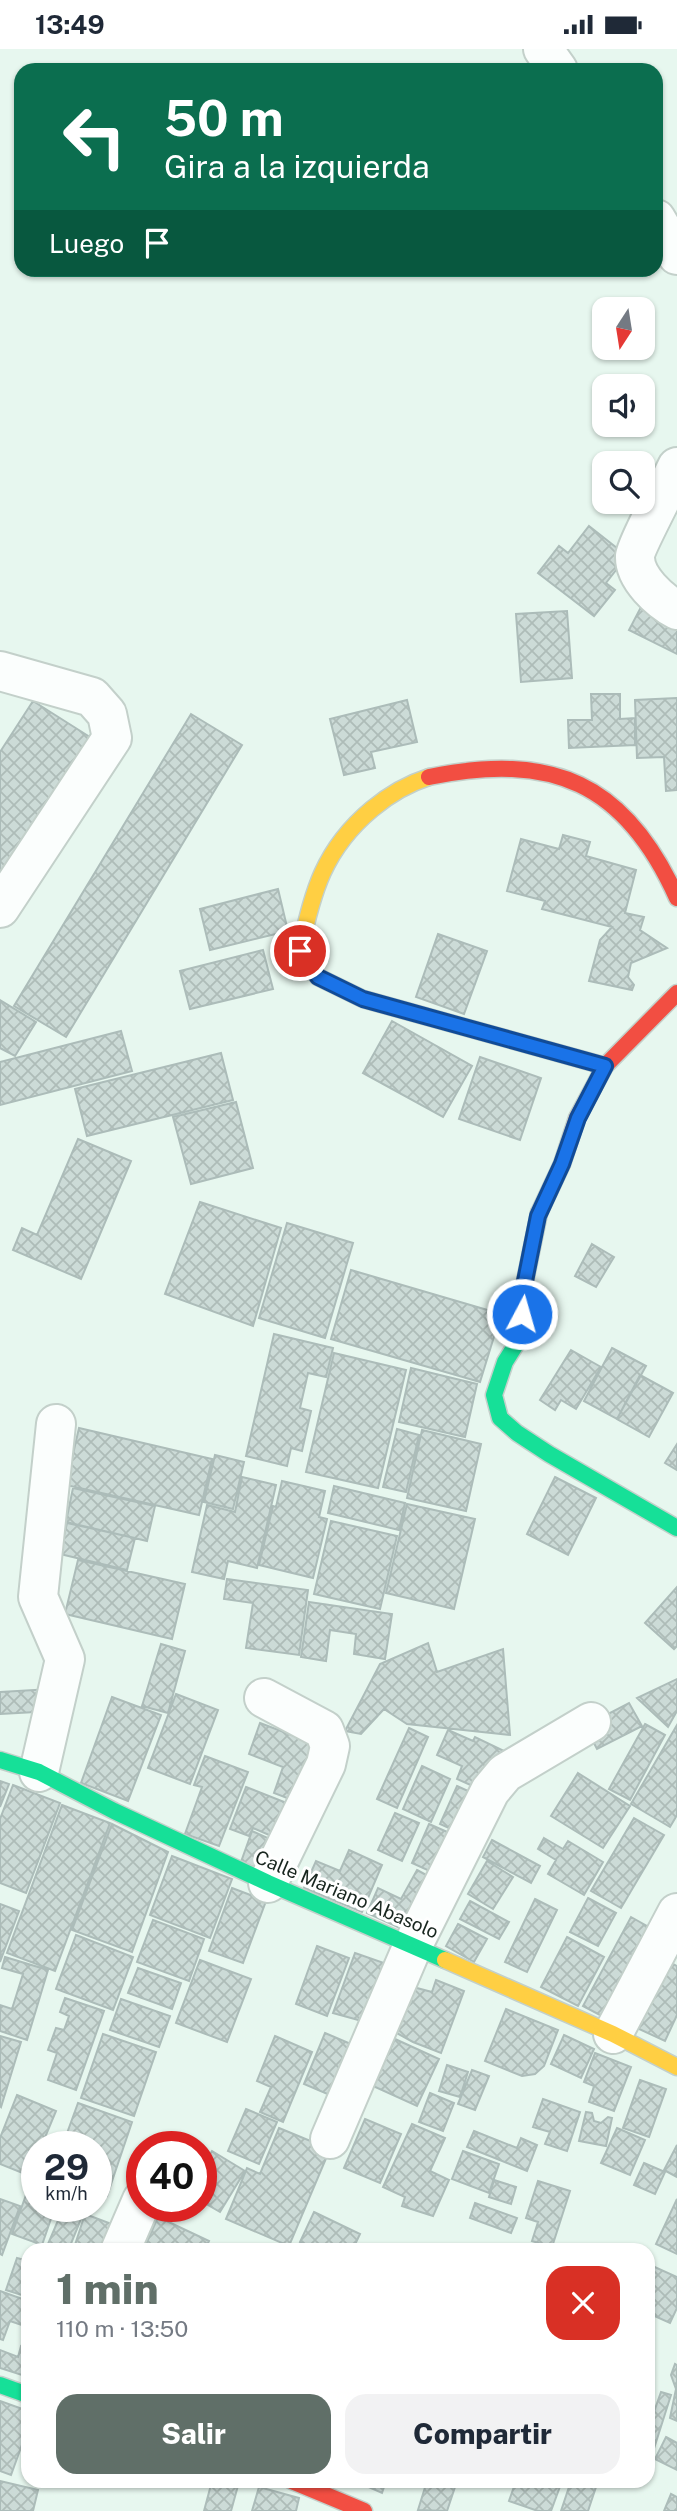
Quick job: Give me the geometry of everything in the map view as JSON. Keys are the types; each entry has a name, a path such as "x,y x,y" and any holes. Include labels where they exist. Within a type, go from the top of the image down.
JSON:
{"street":[{"path":"663,231 677,255"},
{"path":"677,467 635,555 640,576 666,604 677,610"},
{"path":"0,671 92,697 107,714 112,739 0,908"},
{"path":"605,1066 363,999 318,977 300,951 310,903 333,850 368,812 412,782 472,770 533,770 574,781 586,788 609,803 641,832 663,865 677,898"},
{"path":"677,993 605,1066 578,1118 562,1164 538,1216 523,1291 520,1338 505,1362 494,1395 500,1418 517,1433 677,1528"},
{"path":"39,1772 65,1659 38,1597 56,1424"},
{"path":"264,1698 324,1730 330,1746 326,1764 268,1883"},
{"path":"330,2139 413,1945 490,1791 505,1773 591,1722"},
{"name":"Calle Mariano Abasolo","path":"0,1760 39,1772 114,1811 268,1883 613,2034 677,2067"},
{"path":"613,2034 677,1913"},
{"path":"123,2243 133,2222"},
{"path":"0,2385 21,2392"},
{"path":"309,2488 364,2511"}],"building":[{"path":"589,526 627,556 606,583 615,590 594,616 538,573 559,546 568,553"},
{"path":"641,607 677,625 677,654 629,630"},
{"path":"567,611 572,678 521,682 516,614"},
{"path":"591,694 620,694 620,719 635,718 635,745 569,748 568,720 592,720"},
{"path":"677,698 677,790 666,791 664,757 637,758 635,700"},
{"path":"407,700 417,742 371,752 375,768 344,775 330,719"},
{"path":"33,701 93,739 0,882 0,752"},
{"path":"191,714 242,745 66,1037 14,1006"},
{"path":"563,835 590,842 586,856 636,870 625,913 644,917 640,930 667,948 631,963 628,977 634,985 632,990 589,981 600,940 612,927 542,909 545,901 507,891 521,839 559,849"},
{"path":"278,889 288,931 210,950 200,909"},
{"path":"438,934 487,951 464,1014 416,997"},
{"path":"263,950 273,989 190,1009 180,971"},
{"path":"0,1000 36,1022 15,1056 0,1048"},
{"path":"392,1021 472,1066 443,1117 363,1073"},
{"path":"121,1031 132,1071 0,1105 0,1062"},
{"path":"221,1053 233,1100 87,1136 75,1089"},
{"path":"480,1057 541,1078 520,1140 459,1119"},
{"path":"236,1102 253,1168 191,1184 173,1117"},
{"path":"78,1139 131,1161 81,1279 13,1250 22,1228 37,1235"},
{"path":"200,1202 281,1228 253,1326 165,1294"},
{"path":"287,1223 353,1243 325,1338 259,1318"},
{"path":"592,1244 614,1257 596,1287 575,1276"},
{"path":"351,1270 501,1314 480,1382 331,1339"},
{"path":"274,1334 333,1348 326,1377 308,1373 300,1408 311,1411 302,1451 291,1448 287,1466 246,1456"},
{"path":"612,1348 646,1366 617,1419 584,1401"},
{"path":"571,1350 601,1367 576,1409 561,1400 555,1410 540,1400"},
{"path":"334,1353 406,1370 378,1488 306,1472"},
{"path":"411,1368 477,1384 465,1437 399,1422"},
{"path":"640,1375 673,1393 649,1437 617,1419"},
{"path":"79,1428 212,1459 199,1515 66,1485"},
{"path":"397,1429 419,1435 406,1492 383,1487"},
{"path":"422,1430 481,1444 466,1511 407,1498"},
{"path":"677,1444 677,1470 665,1463"},
{"path":"215,1455 244,1462 233,1509 204,1502"},
{"path":"242,1477 276,1485 257,1568 228,1561 224,1579 192,1572 207,1505 235,1512"},
{"path":"555,1477 596,1498 568,1555 527,1534"},
{"path":"282,1481 325,1491 319,1517 327,1519 313,1578 259,1565"},
{"path":"334,1486 405,1503 399,1530 328,1513"},
{"path":"73,1488 155,1506 147,1541 66,1522"},
{"path":"407,1504 475,1519 454,1609 386,1593"},
{"path":"331,1521 397,1536 380,1609 314,1594"},
{"path":"67,1523 135,1538 127,1570 60,1554"},
{"path":"78,1560 185,1584 172,1639 65,1614"},
{"path":"227,1579 308,1590 299,1655 246,1648 253,1603 224,1599"},
{"path":"677,1587 677,1646 674,1649 645,1623"},
{"path":"309,1602 392,1614 385,1659 354,1654 356,1634 330,1630 326,1661 301,1657"},
{"path":"428,1643 437,1672 503,1649 510,1735 407,1724 384,1709 361,1734 345,1731 380,1664"},
{"path":"161,1644 185,1651 168,1713 142,1706"},
{"path":"677,1679 677,1711 668,1727 637,1698"},
{"path":"51,1689 53,1711 0,1714 0,1692"},
{"path":"176,1694 218,1710 190,1784 148,1768"},
{"path":"112,1697 161,1715 128,1801 81,1783"},
{"path":"629,1703 642,1726 597,1749 585,1726"},
{"path":"260,1723 326,1748 305,1805 274,1793 283,1767 249,1754"},
{"path":"645,1724 665,1735 630,1800 609,1789"},
{"path":"677,1725 677,1815 670,1827 631,1804"},
{"path":"409,1728 428,1737 397,1808 377,1799"},
{"path":"448,1730 473,1741 475,1737 504,1751 486,1792 457,1779 462,1766 437,1755"},
{"path":"205,1756 248,1772 219,1846 185,1834 202,1787 194,1785"},
{"path":"422,1766 450,1779 431,1822 403,1809"},
{"path":"578,1773 630,1806 603,1848 551,1816"},
{"path":"0,1781 9,1784 0,1807"},
{"path":"13,1785 60,1803 26,1893 0,1883 0,1819"},
{"path":"457,1786 479,1796 462,1834 440,1824"},
{"path":"246,1787 302,1809 285,1842 253,1828 249,1836 230,1829"},
{"path":"62,1805 110,1823 55,1971 7,1953"},
{"path":"395,1813 419,1823 402,1861 378,1850"},
{"path":"634,1818 664,1835 621,1908 591,1891"},
{"path":"112,1824 168,1852 132,1952 72,1930"},
{"path":"429,1824 452,1834 434,1873 412,1863"},
{"path":"252,1831 283,1845 271,1874 241,1862"},
{"path":"544,1838 563,1849 568,1841 603,1862 584,1895 548,1874 556,1860 538,1849"},
{"path":"492,1840 540,1866 531,1883 483,1857"},
{"path":"349,1850 382,1865 362,1912 304,1888 316,1861 340,1871"},
{"path":"172,1856 232,1879 210,1938 150,1915"},
{"path":"487,1861 513,1877 493,1909 468,1894"},
{"path":"417,1870 439,1882 411,1933 367,1913 378,1888 401,1899"},
{"path":"232,1888 266,1901 243,1963 209,1951"},
{"path":"588,1898 616,1913 598,1946 570,1932"},
{"path":"535,1899 557,1910 527,1972 505,1962"},
{"path":"470,1901 509,1922 499,1939 460,1919"},
{"path":"0,1904 19,1911 0,1962"},
{"path":"631,1917 661,1934 613,2022 583,2006"},
{"path":"153,1920 204,1939 189,1981 137,1962"},
{"path":"458,1924 487,1939 474,1962 446,1946"},
{"path":"76,1935 133,1957 113,2010 56,1989"},
{"path":"567,1937 604,1957 578,2006 541,1987"},
{"path":"317,1946 349,1958 327,2016 296,2004"},
{"path":"355,1953 384,1963 362,2021 333,2013"},
{"path":"5,1957 48,1970 27,2040 0,2031 0,2005 12,2009 23,1974 2,1968"},
{"path":"200,1960 251,1979 227,2042 176,2023"},
{"path":"669,1962 677,1966 677,2015 665,2041 637,2028"},
{"path":"138,1968 181,1983 172,2009 128,1993"},
{"path":"436,1980 464,1991 441,2053 393,2031 413,1987 432,1992"},
{"path":"65,1998 104,2011 76,2090 48,2080 57,2053 48,2050 56,2028 64,2030 69,2016 60,2012"},
{"path":"121,1999 170,2016 159,2047 110,2030"},
{"path":"506,2009 558,2030 544,2066 535,2074 522,2076 485,2061"},
{"path":"325,2033 351,2044 332,2096 304,2084"},
{"path":"103,2034 156,2052 134,2116 81,2098"},
{"path":"564,2035 594,2049 581,2078 551,2064"},
{"path":"0,2036 21,2042 1,2107 0,2106"},
{"path":"275,2036 312,2052 283,2122 260,2112 271,2087 257,2081"},
{"path":"395,2039 439,2059 417,2106 373,2086"},
{"path":"595,2053 631,2067 614,2111 589,2102 594,2086 584,2082"},
{"path":"447,2065 468,2072 460,2097 439,2091"},
{"path":"472,2070 489,2076 475,2110 458,2104"},
{"path":"640,2080 666,2089 649,2137 623,2128"},
{"path":"430,2093 454,2103 443,2131 419,2122"},
{"path":"17,2095 56,2111 48,2131 21,2131 21,2172 0,2164 0,2138"},
{"path":"543,2099 580,2112 567,2151 545,2144 550,2132 533,2127"},
{"path":"78,2103 132,2122 129,2131 126,2131 126,2140 112,2181 112,2131 68,2131"},
{"path":"246,2109 277,2122 259,2164 228,2151"},
{"path":"586,2112 592,2113 594,2121 601,2123 608,2117 612,2118 606,2146 579,2141"},
{"path":"365,2119 401,2134 380,2183 344,2168"},
{"path":"412,2124 445,2138 430,2171 449,2180 433,2216 402,2206 405,2197 383,2187"},
{"path":"279,2128 330,2149 290,2243 282,2243 226,2219 247,2168 260,2174"},
{"path":"617,2128 645,2140 630,2175 601,2163"},
{"path":"474,2131 517,2148 521,2138 537,2145 527,2171 467,2147"},
{"path":"677,2145 677,2177 664,2170"},
{"path":"463,2151 499,2164 489,2193 452,2179"},
{"path":"217,2154 245,2171 220,2212 217,2210"},
{"path":"644,2163 665,2172 655,2194 634,2185"},
{"path":"494,2180 516,2187 511,2204 489,2197"},
{"path":"538,2181 570,2191 553,2243 532,2241 538,2222 526,2218"},
{"path":"0,2199 20,2206 2,2255 0,2254"},
{"path":"677,2199 677,2254 656,2244"},
{"path":"475,2203 517,2218 511,2233 470,2218"},
{"path":"21,2209 21,2222 50,2222 43,2243 12,2234"},
{"path":"314,2212 360,2234 356,2243 300,2242"},
{"path":"57,2222 80,2222 71,2243 48,2243"},
{"path":"82,2222 106,2222 117,2226 112,2243 76,2243"},
{"path":"156,2222 169,2222 209,2241 147,2243"},
{"path":"17,2258 21,2259 21,2295 6,2290"},
{"path":"655,2267 677,2277 677,2308 670,2323 655,2316"},
{"path":"0,2291 21,2298 21,2325 10,2321 3,2340 0,2339"},
{"path":"21,2346 21,2375 0,2368 0,2350 18,2357"},
{"path":"675,2364 677,2365 677,2421 670,2418 676,2389 671,2375"},
{"path":"661,2392 671,2395 655,2445 655,2409"},
{"path":"0,2401 21,2408 21,2447 11,2475 0,2471"},
{"path":"666,2437 677,2443 677,2470 655,2459"},
{"path":"0,2481 38,2490 33,2511 0,2511"},
{"path":"210,2488 237,2488 231,2511 204,2511"},
{"path":"259,2488 299,2498 296,2511 252,2511"},
{"path":"371,2488 384,2488 382,2493"},
{"path":"425,2488 455,2488 447,2511 418,2510"},
{"path":"514,2488 559,2488 551,2511 538,2511 509,2501"},
{"path":"569,2488 596,2488 588,2511 561,2511"},
{"path":"671,2494 677,2497 677,2511 664,2511"}],"traffic: fast":[{"path":"539,1213 523,1291 520,1338 505,1362 494,1395 500,1418 549,1454 677,1528"},
{"path":"0,1760 39,1772 114,1811 268,1883 445,1960"},
{"path":"0,2385 21,2392"}],"traffic: slow":[{"path":"429,777 406,786 385,799 342,840 331,856 315,891 300,951 318,977 363,999 605,1066"},
{"path":"445,1960 613,2034 677,2067"}],"traffic: jam":[{"path":"429,777 473,770 512,769 548,774 580,785 608,802 634,827 656,858 677,898"},
{"path":"539,1213 562,1164 577,1118 605,1066 677,993"},
{"path":"309,2488 364,2511"}],"route":[{"path":"300,951 318,977 363,999 605,1066 578,1118 562,1164 538,1216 523,1291 522,1314"}]}
